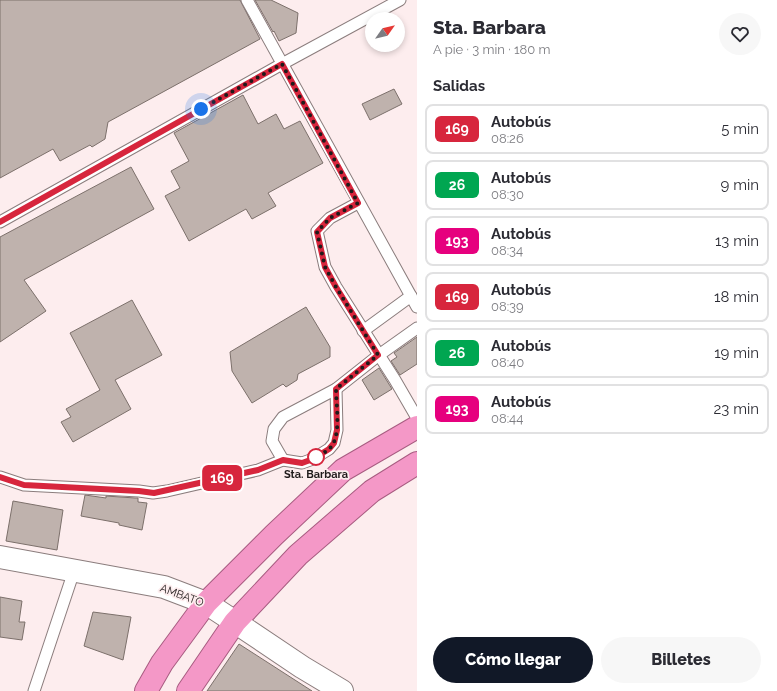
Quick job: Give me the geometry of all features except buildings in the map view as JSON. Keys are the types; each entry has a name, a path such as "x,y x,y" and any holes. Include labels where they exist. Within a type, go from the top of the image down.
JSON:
{"highway":[{"path":"146,691 162,663 206,603 274,535 343,470 417,427"},
{"path":"188,691 235,622 298,556 372,491 417,463"}],"street":[{"name":"AMBATO","path":"0,557 74,572 164,587 206,603 302,667 342,691"}],"lane":[{"path":"247,0 417,308"},
{"path":"0,222 282,64 400,0"},
{"path":"358,203 330,218 317,232 325,267 417,418"},
{"path":"363,331 411,296"},
{"path":"283,460 272,440 274,430 283,417 336,389 378,355 417,328"},
{"path":"0,477 24,485 154,493 258,470 283,460 302,463 313,459 329,449 334,443 337,430 336,389"},
{"path":"34,691 74,572"}],"bus line":[{"name":"169","path":"0,222 282,64 358,203 330,218 317,232 325,267 378,355 336,389 337,430 334,443 329,449 313,459 302,463 283,460 258,470 154,493 24,485 0,477"}],"place":[{"name":"Sta. Barbara","path":"316,457"}],"route":[{"path":"201,109 282,64 358,203 330,218 317,232 325,267 378,355 336,389 337,430 334,443 329,449 313,459 316,457"}]}
